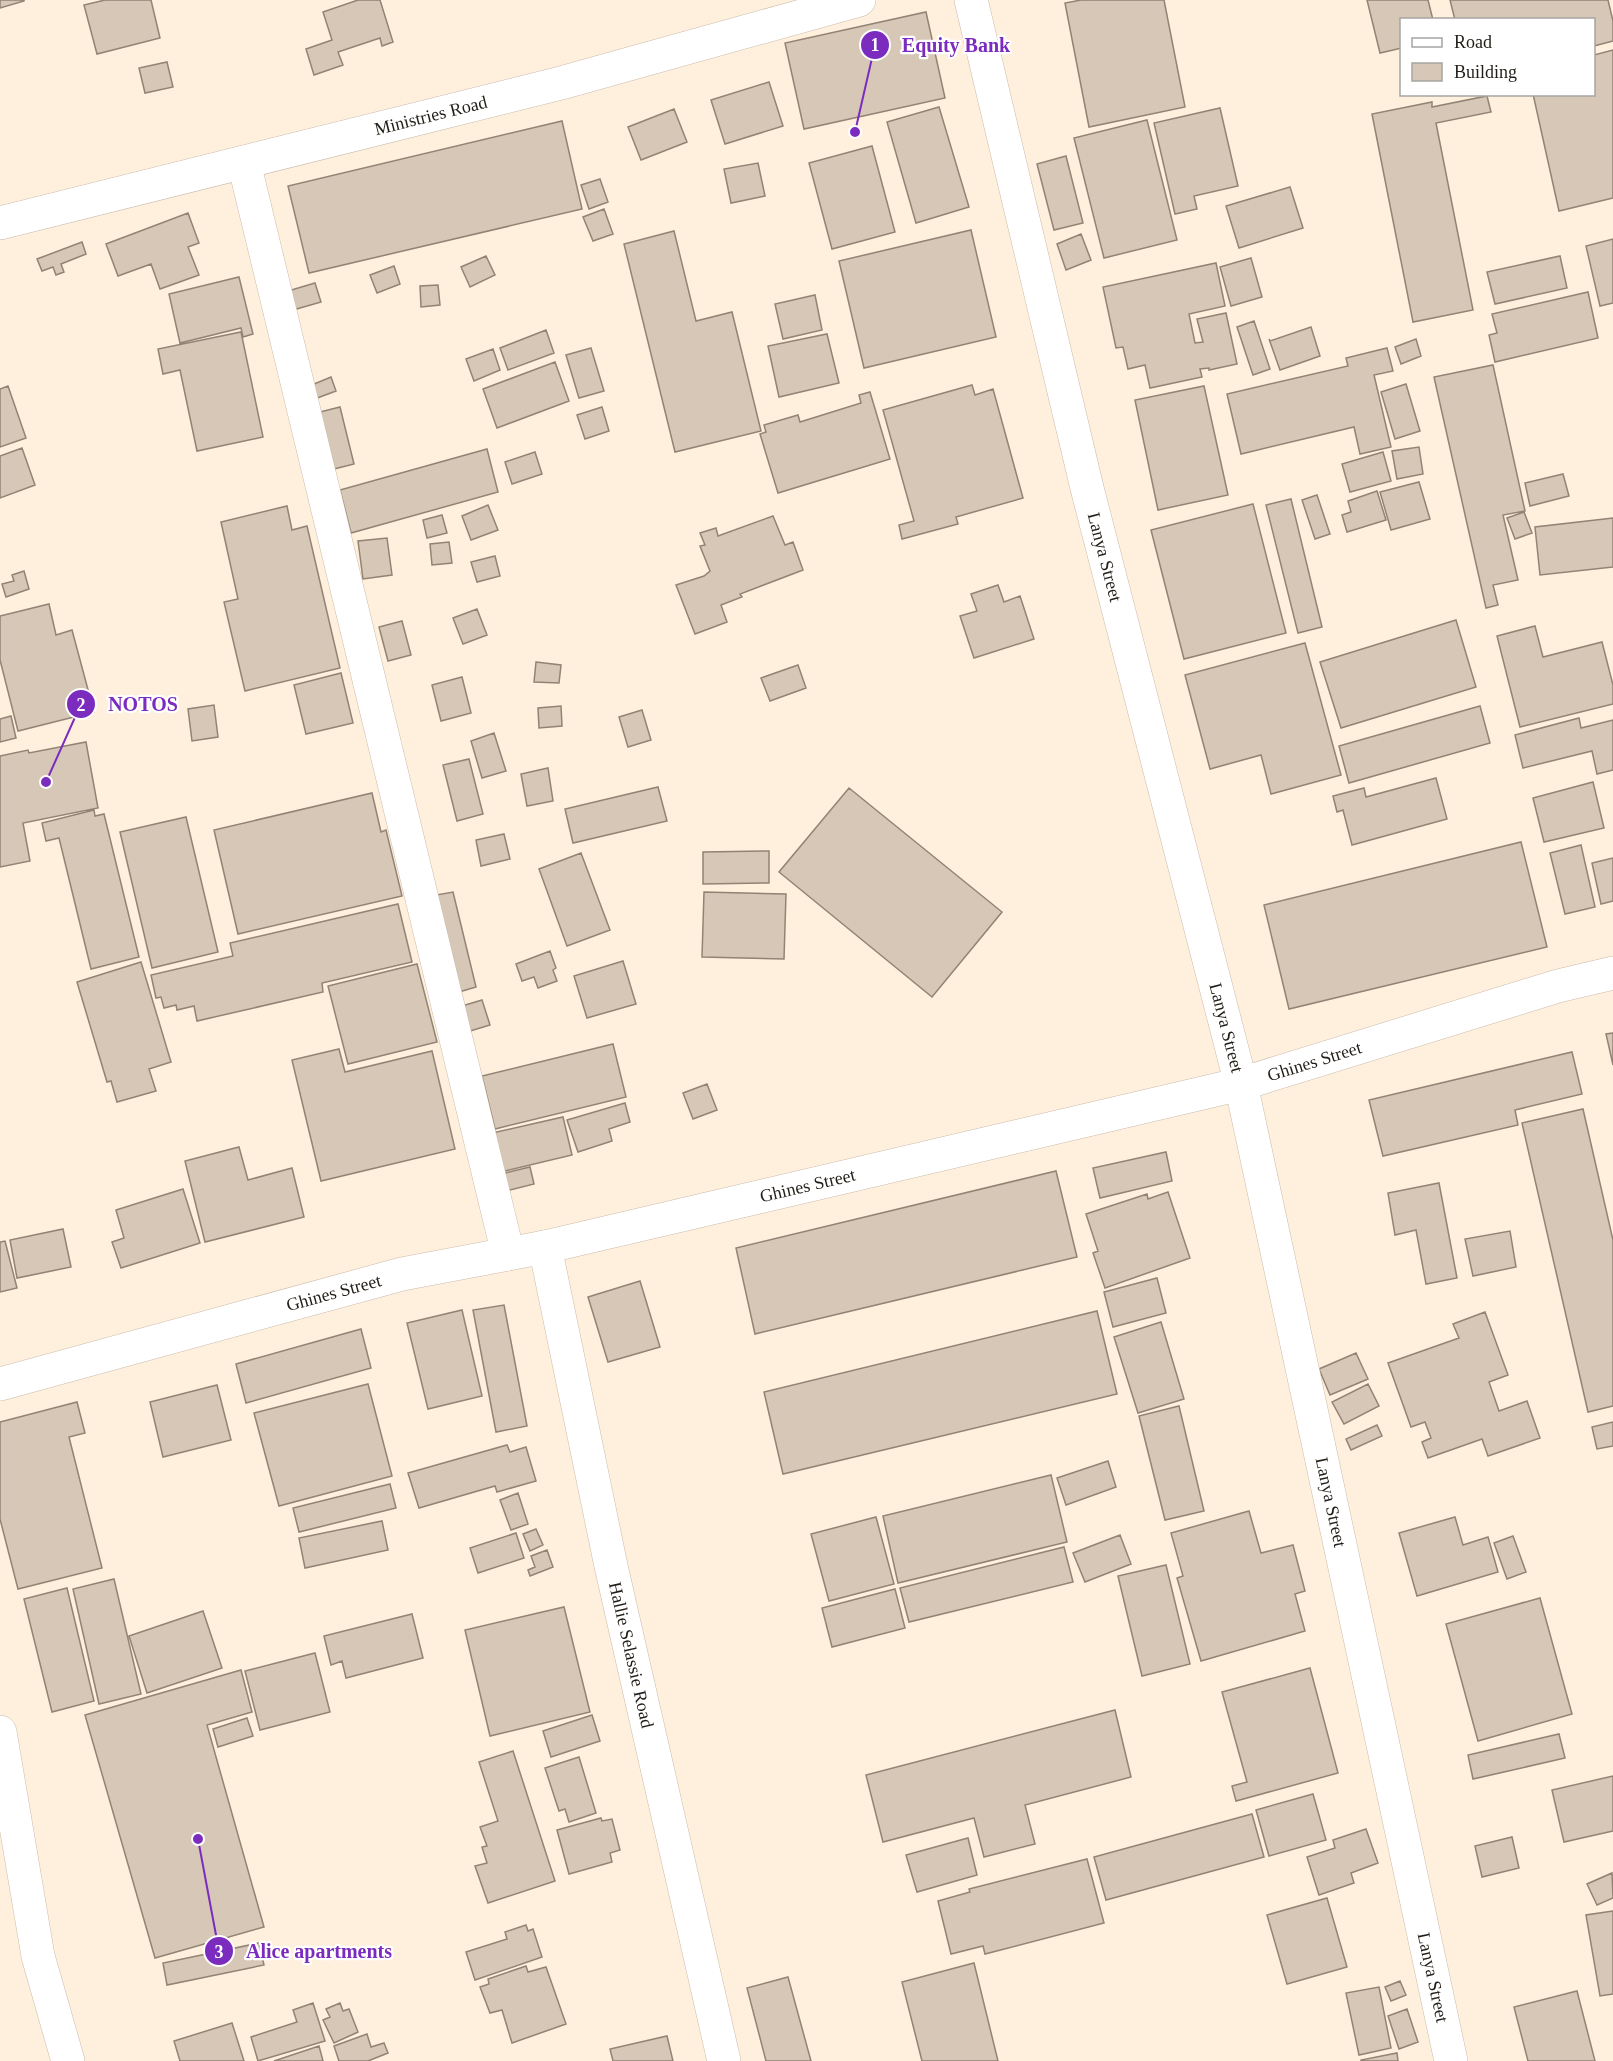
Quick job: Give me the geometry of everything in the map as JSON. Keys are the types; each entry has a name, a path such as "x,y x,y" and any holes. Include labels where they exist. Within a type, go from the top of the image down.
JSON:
{"street":[{"name":"Ministries Road","path":"0,223 561,83 858,0"},
{"name":"Lanya Street","path":"971,0 1087,488 1241,1083 1451,2061"},
{"path":"244,163 508,1254"},
{"name":"Ghines Street","path":"0,1384 402,1274 545,1247 1241,1083 1558,986 1613,973"},
{"name":"Hallie Selassie Road","path":"545,1247 611,1566 724,2061"},
{"path":"0,1732 38,1956 68,2061"}],"building":[{"path":"0,0 24,0 24,1 0,8"},
{"path":"105,0 151,0 160,38 97,54 84,5"},
{"path":"358,0 380,0 393,42 382,46 380,38 338,52 343,65 314,75 306,49 332,40 323,12"},
{"path":"1081,0 1164,0 1185,107 1089,127 1065,3"},
{"path":"1367,0 1428,0 1432,18 1400,18 1400,48 1380,53"},
{"path":"1450,0 1608,0 1613,21 1613,41 1595,46 1595,18 1454,18"},
{"path":"926,12 945,98 804,129 785,43"},
{"path":"1613,50 1613,198 1559,211 1533,96 1595,96 1595,55"},
{"path":"167,62 173,87 145,93 139,68"},
{"path":"769,82 783,126 725,144 711,100"},
{"path":"1487,96 1491,112 1436,123 1473,310 1413,322 1372,114 1432,102 1432,107"},
{"path":"939,107 969,207 916,223 887,122"},
{"path":"1220,108 1238,186 1194,196 1197,209 1175,214 1154,123"},
{"path":"674,109 687,142 641,160 628,127"},
{"path":"1147,120 1177,240 1104,258 1074,138"},
{"path":"562,121 582,209 309,273 288,186"},
{"path":"872,146 895,232 832,249 809,163"},
{"path":"1066,156 1083,223 1054,230 1037,164"},
{"path":"758,163 765,196 731,203 724,169"},
{"path":"600,179 608,202 589,209 581,185"},
{"path":"1290,187 1303,228 1239,248 1226,206"},
{"path":"604,209 613,234 593,241 583,217"},
{"path":"188,213 199,243 188,247 199,275 160,289 151,264 118,276 106,244"},
{"path":"971,230 996,337 864,368 839,261"},
{"path":"674,231 696,321 732,312 761,431 675,452 624,244"},
{"path":"1081,234 1091,260 1066,270 1057,244"},
{"path":"1613,239 1613,303 1600,306 1586,246"},
{"path":"82,242 86,254 61,264 64,272 56,275 53,267 42,271 37,259"},
{"path":"486,256 495,275 470,287 461,267"},
{"path":"1560,256 1567,288 1495,304 1487,272"},
{"path":"1251,258 1262,297 1231,306 1220,267"},
{"path":"1216,263 1225,306 1189,314 1195,343 1203,342 1197,319 1226,313 1237,364 1209,370 1209,368 1200,369 1202,377 1150,388 1145,365 1128,369 1123,347 1116,348 1103,287"},
{"path":"394,266 400,284 377,293 370,275"},
{"path":"239,277 253,334 243,337 241,328 180,343 169,294"},
{"path":"315,283 321,302 293,310 288,291"},
{"path":"438,285 440,305 421,307 420,286"},
{"path":"1588,292 1598,338 1495,362 1489,335 1497,333 1492,314"},
{"path":"815,295 822,330 783,339 775,304"},
{"path":"1254,321 1270,369 1253,375 1237,327"},
{"path":"1311,327 1320,356 1280,370 1269,339 1270,341"},
{"path":"546,330 554,353 508,370 500,348"},
{"path":"241,332 263,437 197,451 180,370 163,374 158,349"},
{"path":"827,334 839,383 779,397 768,346"},
{"path":"1416,339 1421,356 1401,364 1395,347"},
{"path":"591,348 604,391 579,398 566,355"},
{"path":"1387,348 1393,371 1374,375 1391,447 1360,454 1354,427 1241,454 1227,394 1348,366 1346,358"},
{"path":"493,349 500,370 474,381 466,359"},
{"path":"555,362 569,401 497,428 483,389"},
{"path":"1493,365 1525,511 1503,515 1518,580 1493,585 1498,605 1486,608 1434,377"},
{"path":"331,377 336,391 312,400 307,387"},
{"path":"1406,384 1420,431 1395,439 1381,392"},
{"path":"972,385 975,395 993,389 1023,498 956,517 958,524 902,539 899,525 914,521 883,410"},
{"path":"8,386 26,438 0,447 0,389"},
{"path":"1204,386 1228,495 1158,510 1135,400"},
{"path":"870,392 890,459 778,493 760,434 766,432 764,425 798,415 800,422 861,403 859,395"},
{"path":"340,407 354,464 326,471 312,414"},
{"path":"602,407 609,431 585,439 577,415"},
{"path":"1419,447 1423,474 1397,479 1392,451"},
{"path":"22,448 35,485 0,498 0,456"},
{"path":"487,449 498,492 351,533 340,490"},
{"path":"535,452 542,474 512,484 505,462"},
{"path":"1383,452 1391,481 1350,492 1342,464"},
{"path":"1563,474 1569,496 1530,506 1525,483"},
{"path":"1419,482 1430,519 1391,530 1380,492"},
{"path":"1377,491 1386,520 1347,532 1342,515 1351,512 1348,501"},
{"path":"1317,495 1330,534 1315,539 1302,500"},
{"path":"1291,499 1322,627 1298,633 1266,505"},
{"path":"1253,504 1286,633 1184,659 1151,530"},
{"path":"488,505 498,530 471,540 462,516"},
{"path":"287,506 292,530 307,526 340,668 245,691 224,602 238,599 221,522"},
{"path":"1524,512 1532,533 1515,539 1507,518"},
{"path":"442,515 447,533 427,538 423,520"},
{"path":"773,516 785,545 793,542 803,570 740,594 742,597 721,605 727,622 695,634 676,585 704,576 710,571 700,546 705,545 700,533 716,528 718,536"},
{"path":"1613,518 1613,567 1540,575 1535,527"},
{"path":"387,538 392,575 363,579 358,541"},
{"path":"449,542 452,563 432,565 430,544"},
{"path":"495,556 500,576 477,582 471,562"},
{"path":"24,571 29,589 6,597 2,584 14,581 12,575"},
{"path":"998,585 1004,602 1020,596 1034,639 974,658 960,616 977,611 971,594"},
{"path":"49,604 56,635 72,630 94,712 18,731 0,660 0,616"},
{"path":"477,609 487,635 463,644 453,618"},
{"path":"1456,620 1476,687 1341,728 1320,662"},
{"path":"402,621 411,655 388,661 379,627"},
{"path":"1535,626 1543,657 1602,642 1613,685 1613,704 1520,727 1497,636"},
{"path":"1305,643 1341,775 1271,794 1261,755 1210,769 1185,675"},
{"path":"536,662 561,665 559,683 534,682"},
{"path":"798,665 806,688 770,701 761,678"},
{"path":"341,673 353,723 306,734 294,685"},
{"path":"462,677 471,713 441,721 432,685"},
{"path":"214,705 218,737 192,741 188,709"},
{"path":"561,706 562,726 539,728 538,708"},
{"path":"1480,706 1490,743 1349,783 1339,746"},
{"path":"642,710 651,740 628,747 619,717"},
{"path":"11,716 16,738 0,742 0,719"},
{"path":"1579,718 1581,728 1613,720 1613,770 1597,774 1592,751 1523,768 1515,735"},
{"path":"494,733 506,771 482,778 471,741"},
{"path":"86,742 98,808 23,823 30,861 0,867 0,756"},
{"path":"469,759 483,814 457,821 443,765"},
{"path":"548,768 553,801 527,806 521,774"},
{"path":"1436,778 1447,819 1352,845 1343,810 1337,812 1333,796 1364,788 1366,797"},
{"path":"1593,782 1604,828 1544,842 1533,798"},
{"path":"658,787 667,821 573,843 565,809"},
{"path":"849,788 1002,912 932,997 779,872"},
{"path":"372,793 381,832 386,830 402,896 238,934 214,830"},
{"path":"94,810 95,816 104,814 139,957 91,969 59,838 46,841 42,823"},
{"path":"186,817 218,952 152,968 120,832"},
{"path":"504,834 510,859 481,866 476,840"},
{"path":"1521,842 1547,947 1289,1009 1264,905"},
{"path":"1581,845 1595,907 1565,914 1550,853"},
{"path":"769,851 769,883 703,884 703,852"},
{"path":"581,853 610,930 567,946 539,869"},
{"path":"1613,858 1613,901 1601,904 1592,863"},
{"path":"453,892 476,987 459,992 436,895"},
{"path":"704,892 786,894 784,959 702,957"},
{"path":"398,904 412,962 322,983 323,992 197,1021 194,1006 177,1010 176,1005 164,1008 161,997 156,998 151,975 233,956 230,943"},
{"path":"550,951 556,968 553,970 557,981 538,988 534,977 522,981 516,964"},
{"path":"623,961 636,1004 587,1018 574,976"},
{"path":"141,962 171,1062 149,1069 156,1091 117,1102 111,1081 107,1082 77,982"},
{"path":"417,964 437,1042 348,1064 328,986"},
{"path":"482,1000 490,1025 470,1031 462,1006"},
{"path":"1613,1033 1613,1065 1606,1034"},
{"path":"613,1044 626,1097 495,1129 482,1076"},
{"path":"339,1049 345,1072 432,1051 455,1149 321,1181 292,1060"},
{"path":"1572,1052 1582,1094 1515,1110 1518,1125 1383,1156 1369,1100"},
{"path":"707,1084 717,1110 693,1119 683,1093"},
{"path":"625,1103 630,1122 609,1129 612,1141 578,1152 567,1120"},
{"path":"1583,1109 1613,1240 1613,1406 1588,1412 1522,1123"},
{"path":"563,1117 572,1155 501,1172 492,1133"},
{"path":"239,1147 248,1180 292,1168 304,1217 205,1242 185,1161"},
{"path":"1166,1152 1172,1181 1100,1198 1093,1168"},
{"path":"530,1167 534,1184 506,1191 501,1174"},
{"path":"1056,1171 1077,1257 755,1334 736,1248"},
{"path":"1439,1183 1457,1278 1426,1284 1416,1230 1395,1235 1388,1193"},
{"path":"183,1189 200,1243 121,1268 112,1242 124,1238 116,1210"},
{"path":"1168,1192 1190,1258 1105,1288 1093,1253 1098,1251 1086,1214 1147,1194 1148,1199"},
{"path":"63,1229 71,1267 17,1278 10,1240"},
{"path":"1510,1231 1516,1267 1473,1276 1465,1239"},
{"path":"5,1241 17,1288 0,1292 0,1242"},
{"path":"1157,1278 1166,1313 1113,1327 1104,1292"},
{"path":"640,1281 660,1347 608,1362 588,1297"},
{"path":"504,1305 527,1426 496,1432 473,1310"},
{"path":"462,1310 482,1396 428,1409 407,1323"},
{"path":"1097,1311 1117,1394 783,1474 764,1392"},
{"path":"1485,1312 1508,1375 1489,1382 1499,1411 1527,1401 1540,1438 1488,1456 1482,1439 1428,1458 1422,1442 1431,1438 1425,1422 1411,1427 1388,1363 1459,1338 1453,1324"},
{"path":"1161,1322 1184,1399 1138,1413 1114,1337"},
{"path":"361,1329 371,1368 246,1403 236,1364"},
{"path":"1356,1353 1368,1379 1330,1395 1319,1369"},
{"path":"368,1384 392,1476 279,1506 254,1413"},
{"path":"1368,1384 1379,1406 1344,1424 1332,1402"},
{"path":"217,1385 231,1440 163,1457 150,1402"},
{"path":"77,1402 85,1433 69,1437 102,1568 18,1589 0,1519 0,1422"},
{"path":"1179,1406 1204,1511 1165,1520 1139,1416"},
{"path":"1613,1422 1613,1446 1597,1449 1592,1427"},
{"path":"1377,1425 1382,1436 1351,1450 1346,1439"},
{"path":"507,1445 510,1452 526,1447 536,1481 497,1492 495,1486 419,1508 408,1473"},
{"path":"1108,1461 1116,1487 1066,1505 1057,1478"},
{"path":"1051,1475 1067,1542 898,1583 883,1516"},
{"path":"390,1484 396,1508 299,1532 293,1508"},
{"path":"518,1493 528,1524 511,1530 500,1500"},
{"path":"1249,1511 1261,1553 1293,1545 1305,1591 1295,1594 1305,1631 1201,1661 1177,1578 1183,1576 1171,1533"},
{"path":"876,1517 894,1584 829,1601 811,1534"},
{"path":"1455,1517 1463,1545 1488,1537 1498,1572 1417,1596 1399,1533"},
{"path":"382,1521 388,1550 305,1568 299,1538"},
{"path":"536,1529 543,1545 530,1551 523,1534"},
{"path":"516,1533 524,1558 478,1573 470,1548"},
{"path":"1120,1535 1131,1564 1085,1582 1073,1553"},
{"path":"1513,1536 1526,1572 1507,1579 1494,1543"},
{"path":"1064,1547 1073,1582 909,1622 900,1588"},
{"path":"547,1550 553,1567 530,1576 528,1570 535,1567 531,1556"},
{"path":"1166,1565 1190,1664 1142,1676 1118,1576"},
{"path":"114,1579 141,1694 99,1704 73,1589"},
{"path":"67,1588 94,1701 52,1712 24,1599"},
{"path":"895,1589 905,1628 832,1647 822,1608"},
{"path":"1540,1598 1572,1714 1478,1741 1446,1624"},
{"path":"564,1607 590,1712 490,1736 465,1630"},
{"path":"203,1611 222,1668 147,1693 129,1636"},
{"path":"412,1614 423,1658 346,1678 342,1661 331,1665 324,1636"},
{"path":"315,1653 330,1712 260,1730 245,1671"},
{"path":"1310,1668 1338,1773 1236,1801 1232,1786 1247,1782 1222,1692"},
{"path":"241,1670 252,1712 207,1725 264,1927 155,1958 85,1715"},
{"path":"1115,1710 1131,1777 1025,1805 1035,1844 984,1857 974,1818 883,1842 866,1775"},
{"path":"592,1715 600,1741 551,1757 543,1731"},
{"path":"247,1718 253,1736 218,1747 213,1729"},
{"path":"1559,1734 1565,1758 1473,1779 1468,1755"},
{"path":"513,1751 555,1881 488,1903 475,1866 487,1863 482,1847 487,1846 480,1827 498,1821 479,1762"},
{"path":"579,1757 596,1813 569,1822 565,1809 559,1811 545,1768"},
{"path":"1613,1776 1613,1831 1564,1842 1552,1790"},
{"path":"1313,1794 1326,1840 1269,1856 1256,1810"},
{"path":"1252,1814 1264,1857 1106,1900 1094,1857"},
{"path":"601,1818 602,1821 612,1819 620,1850 610,1853 612,1862 569,1874 557,1830"},
{"path":"1366,1829 1378,1863 1351,1873 1354,1883 1319,1895 1307,1857 1335,1848 1333,1840"},
{"path":"1512,1837 1519,1868 1482,1877 1475,1846"},
{"path":"968,1838 977,1875 917,1892 906,1855"},
{"path":"1087,1859 1104,1923 985,1954 983,1946 951,1954 938,1901 970,1892 969,1889"},
{"path":"1612,1873 1613,1898 1597,1905 1587,1884"},
{"path":"1327,1898 1347,1967 1287,1984 1267,1915"},
{"path":"1613,1911 1613,1994 1600,1996 1586,1915"},
{"path":"526,1925 528,1931 533,1929 542,1957 475,1980 466,1952 507,1939 505,1932"},
{"path":"259,1943 264,1965 167,1985 163,1963"},
{"path":"974,1963 998,2061 922,2061 902,1982"},
{"path":"526,1966 528,1972 546,1967 566,2024 512,2043 502,2010 490,2013 480,1987 489,1984 488,1979"},
{"path":"788,1977 811,2061 766,2061 747,1988"},
{"path":"1400,1981 1406,1995 1391,2001 1385,1987"},
{"path":"1379,1987 1391,2048 1359,2055 1346,1993"},
{"path":"1577,1991 1595,2061 1528,2061 1514,2007"},
{"path":"313,2003 325,2041 258,2061 251,2037 297,2022 293,2010"},
{"path":"340,2003 343,2011 349,2009 358,2032 334,2043 323,2020 330,2017 326,2009"},
{"path":"1407,2009 1418,2042 1399,2049 1388,2016"},
{"path":"232,2023 244,2061 180,2061 174,2041"},
{"path":"367,2034 371,2047 384,2043 388,2053 368,2061 339,2061 334,2046"},
{"path":"667,2036 673,2061 613,2061 610,2049"},
{"path":"319,2046 323,2061 274,2061"},
{"path":"1397,2053 1398,2061 1361,2061 1361,2060"}],"place":[{"name":"Equity Bank","path":"855,132"},
{"name":"NOTOS","path":"46,782"},
{"name":"Alice apartments","path":"198,1839"}]}
